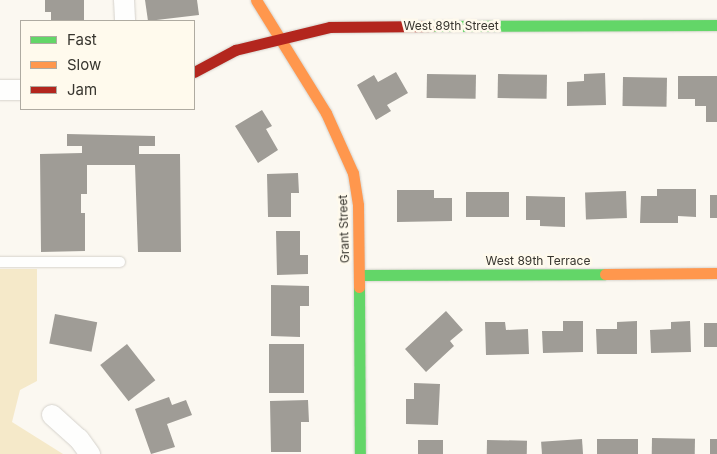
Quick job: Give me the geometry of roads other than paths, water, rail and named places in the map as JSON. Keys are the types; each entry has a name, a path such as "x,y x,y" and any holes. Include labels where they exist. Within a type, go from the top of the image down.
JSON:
{"street":[{"path":"124,0 125,20"},
{"name":"Grant Street","path":"256,0 326,113 354,173 358,205 360,454"},
{"name":"West 89th Street","path":"195,71 235,50 330,27 717,25"},
{"path":"0,90 20,90"},
{"name":"West 89th Terrace","path":"359,275 717,274"},
{"path":"52,415 79,439 90,454"}],"lane":[{"path":"0,262 120,262"}]}
